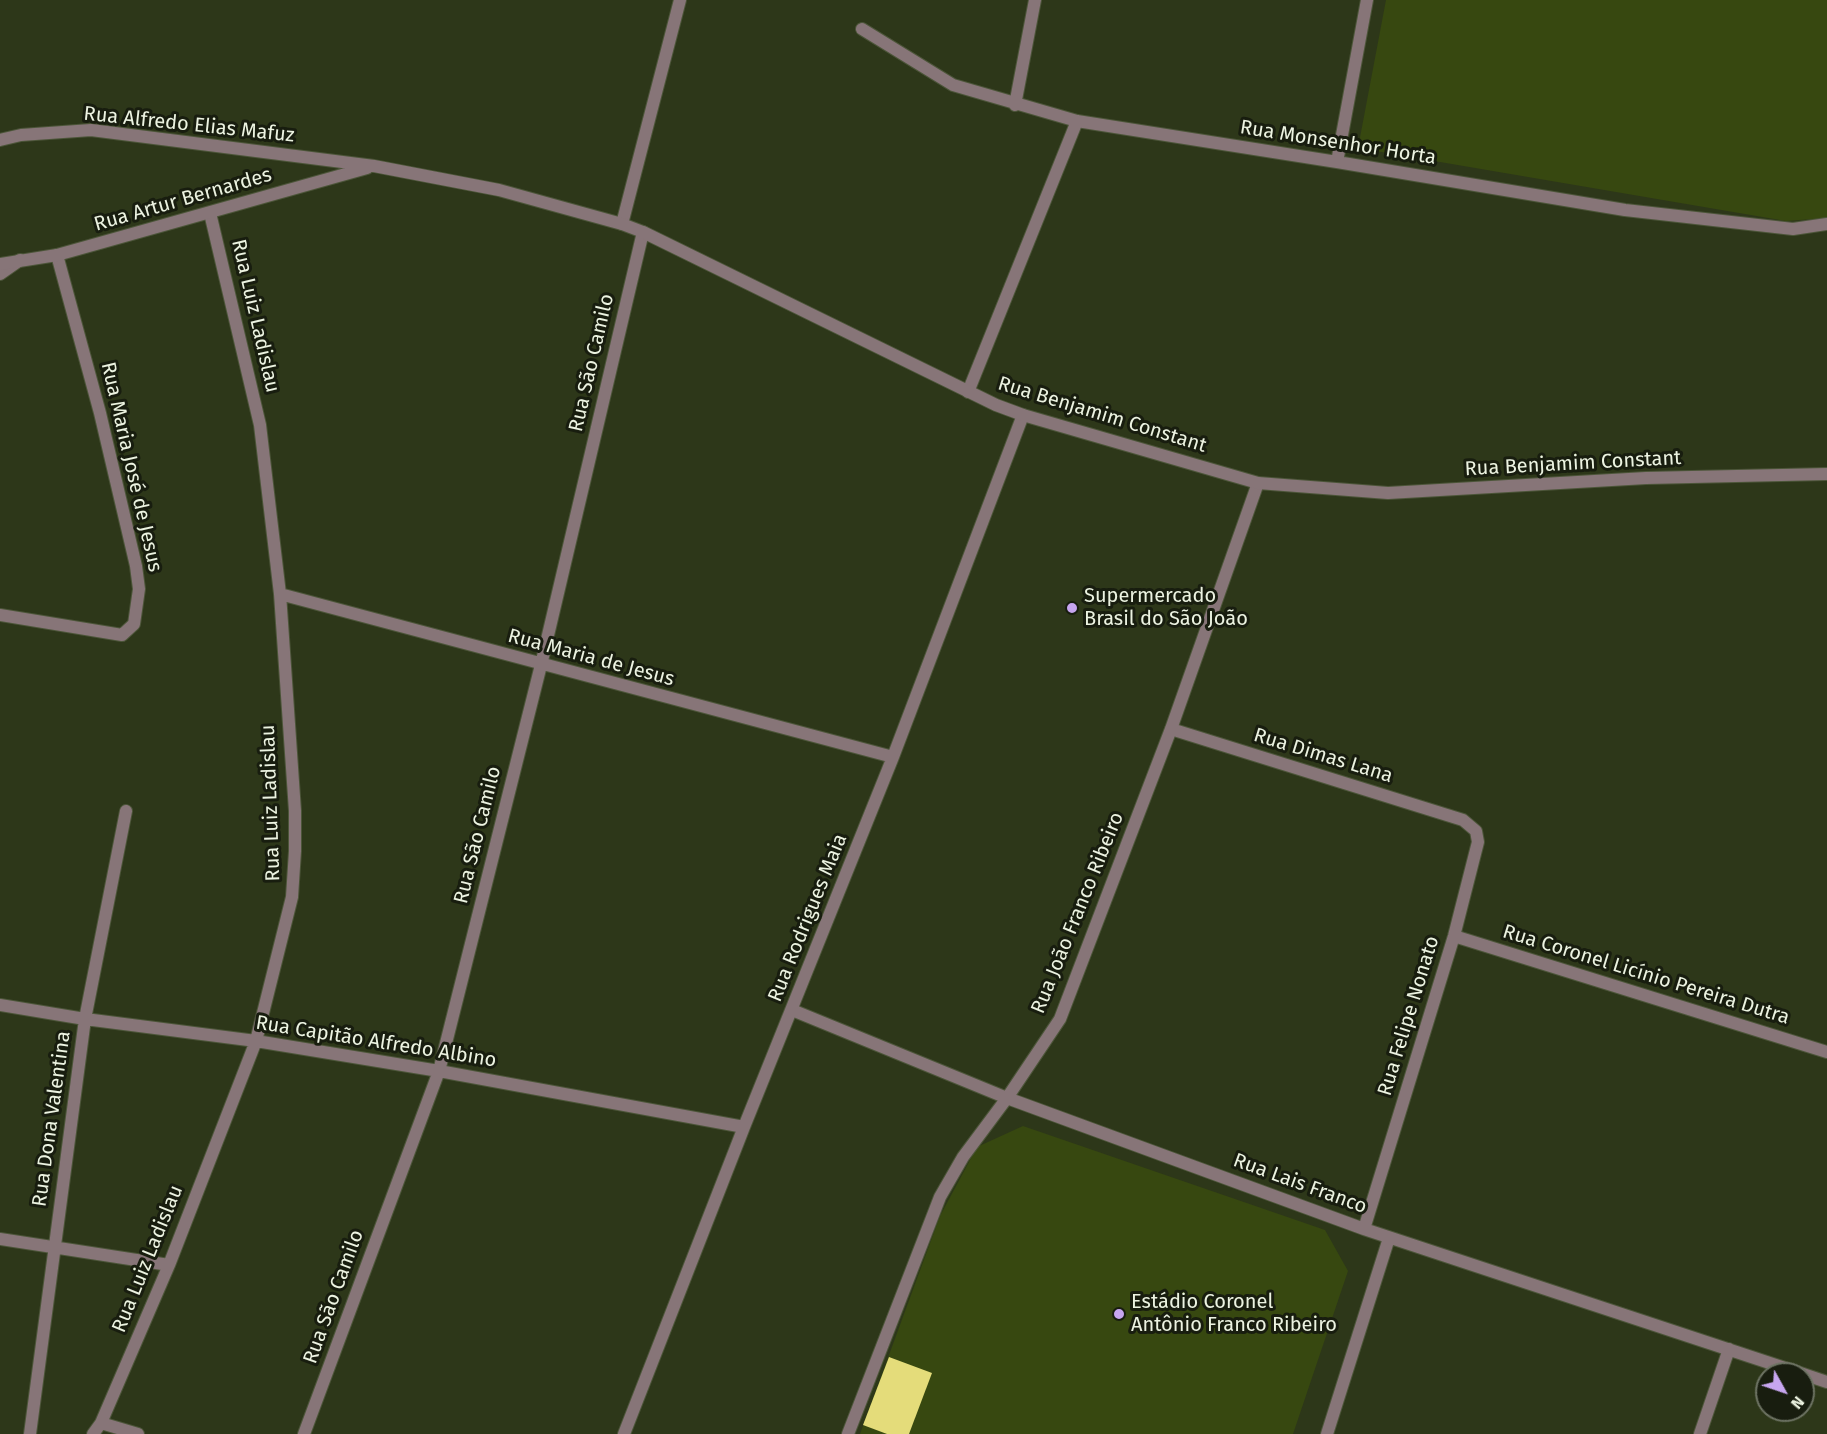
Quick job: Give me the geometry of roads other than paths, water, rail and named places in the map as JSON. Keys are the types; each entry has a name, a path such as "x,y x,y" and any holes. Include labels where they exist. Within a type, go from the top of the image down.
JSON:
{"street":[{"path":"622,224 680,0"},
{"path":"1015,105 1035,0"},
{"path":"1337,162 1367,0"},
{"name":"Rua Monsenhor Horta","path":"862,29 953,85 1015,105 1077,121 1625,210 1793,229 1827,225"},
{"path":"968,392 1077,121"},
{"name":"Rua Alfredo Elias Mafuz","path":"0,140 21,135 91,130 374,166"},
{"name":"Rua Benjamim Constant","path":"374,166 499,190 622,224 643,232 996,405 1023,415 1258,483 1388,493 1646,478 1827,474"},
{"name":"Rua Artur Bernardes","path":"0,264 57,255 374,166"},
{"name":"Rua Luiz Ladislau","path":"93,1434 101,1423 169,1265 256,1041 292,897 295,812 280,594 260,425 210,213"},
{"name":"Rua São Camilo","path":"304,1434 439,1071 541,665 643,232"},
{"name":"Rua Maria José de Jesus","path":"0,615 122,635 127,633 134,624 140,589 100,413 57,255"},
{"path":"0,274 20,261"},
{"name":"Rua Rodrigues Maia","path":"624,1434 744,1127 893,757 1023,415"},
{"name":"Rua João Franco Ribeiro","path":"848,1434 940,1197 963,1157 1007,1098 1060,1019 1171,729 1258,483"},
{"name":"Rua Maria de Jesus","path":"280,594 893,757"},
{"name":"Rua Dimas Lana","path":"1171,729 1463,820"},
{"name":"Rua Dona Valentina","path":"30,1434 85,1019 126,811"},
{"name":"Rua Felipe Nonato","path":"1364,1228 1454,936 1479,842 1476,831 1463,820"},
{"name":"Rua Coronel Licínio Pereira Dutra","path":"1454,936 1827,1052"},
{"name":"Rua Capitão Alfredo Albino","path":"0,1005 85,1019 256,1041 439,1071 744,1127"},
{"name":"Rua Lais Franco","path":"792,1010 1007,1098 1389,1238 1769,1362"},
{"path":"1327,1434 1389,1238"},
{"path":"0,1239 169,1265"},
{"path":"1700,1434 1729,1348"},
{"path":"101,1423 138,1434"}],"place":[{"name":"Supermercado Brasil do São João","path":"1072,608"},
{"name":"Estádio Coronel Antônio Franco Ribeiro","path":"1119,1314"}]}
